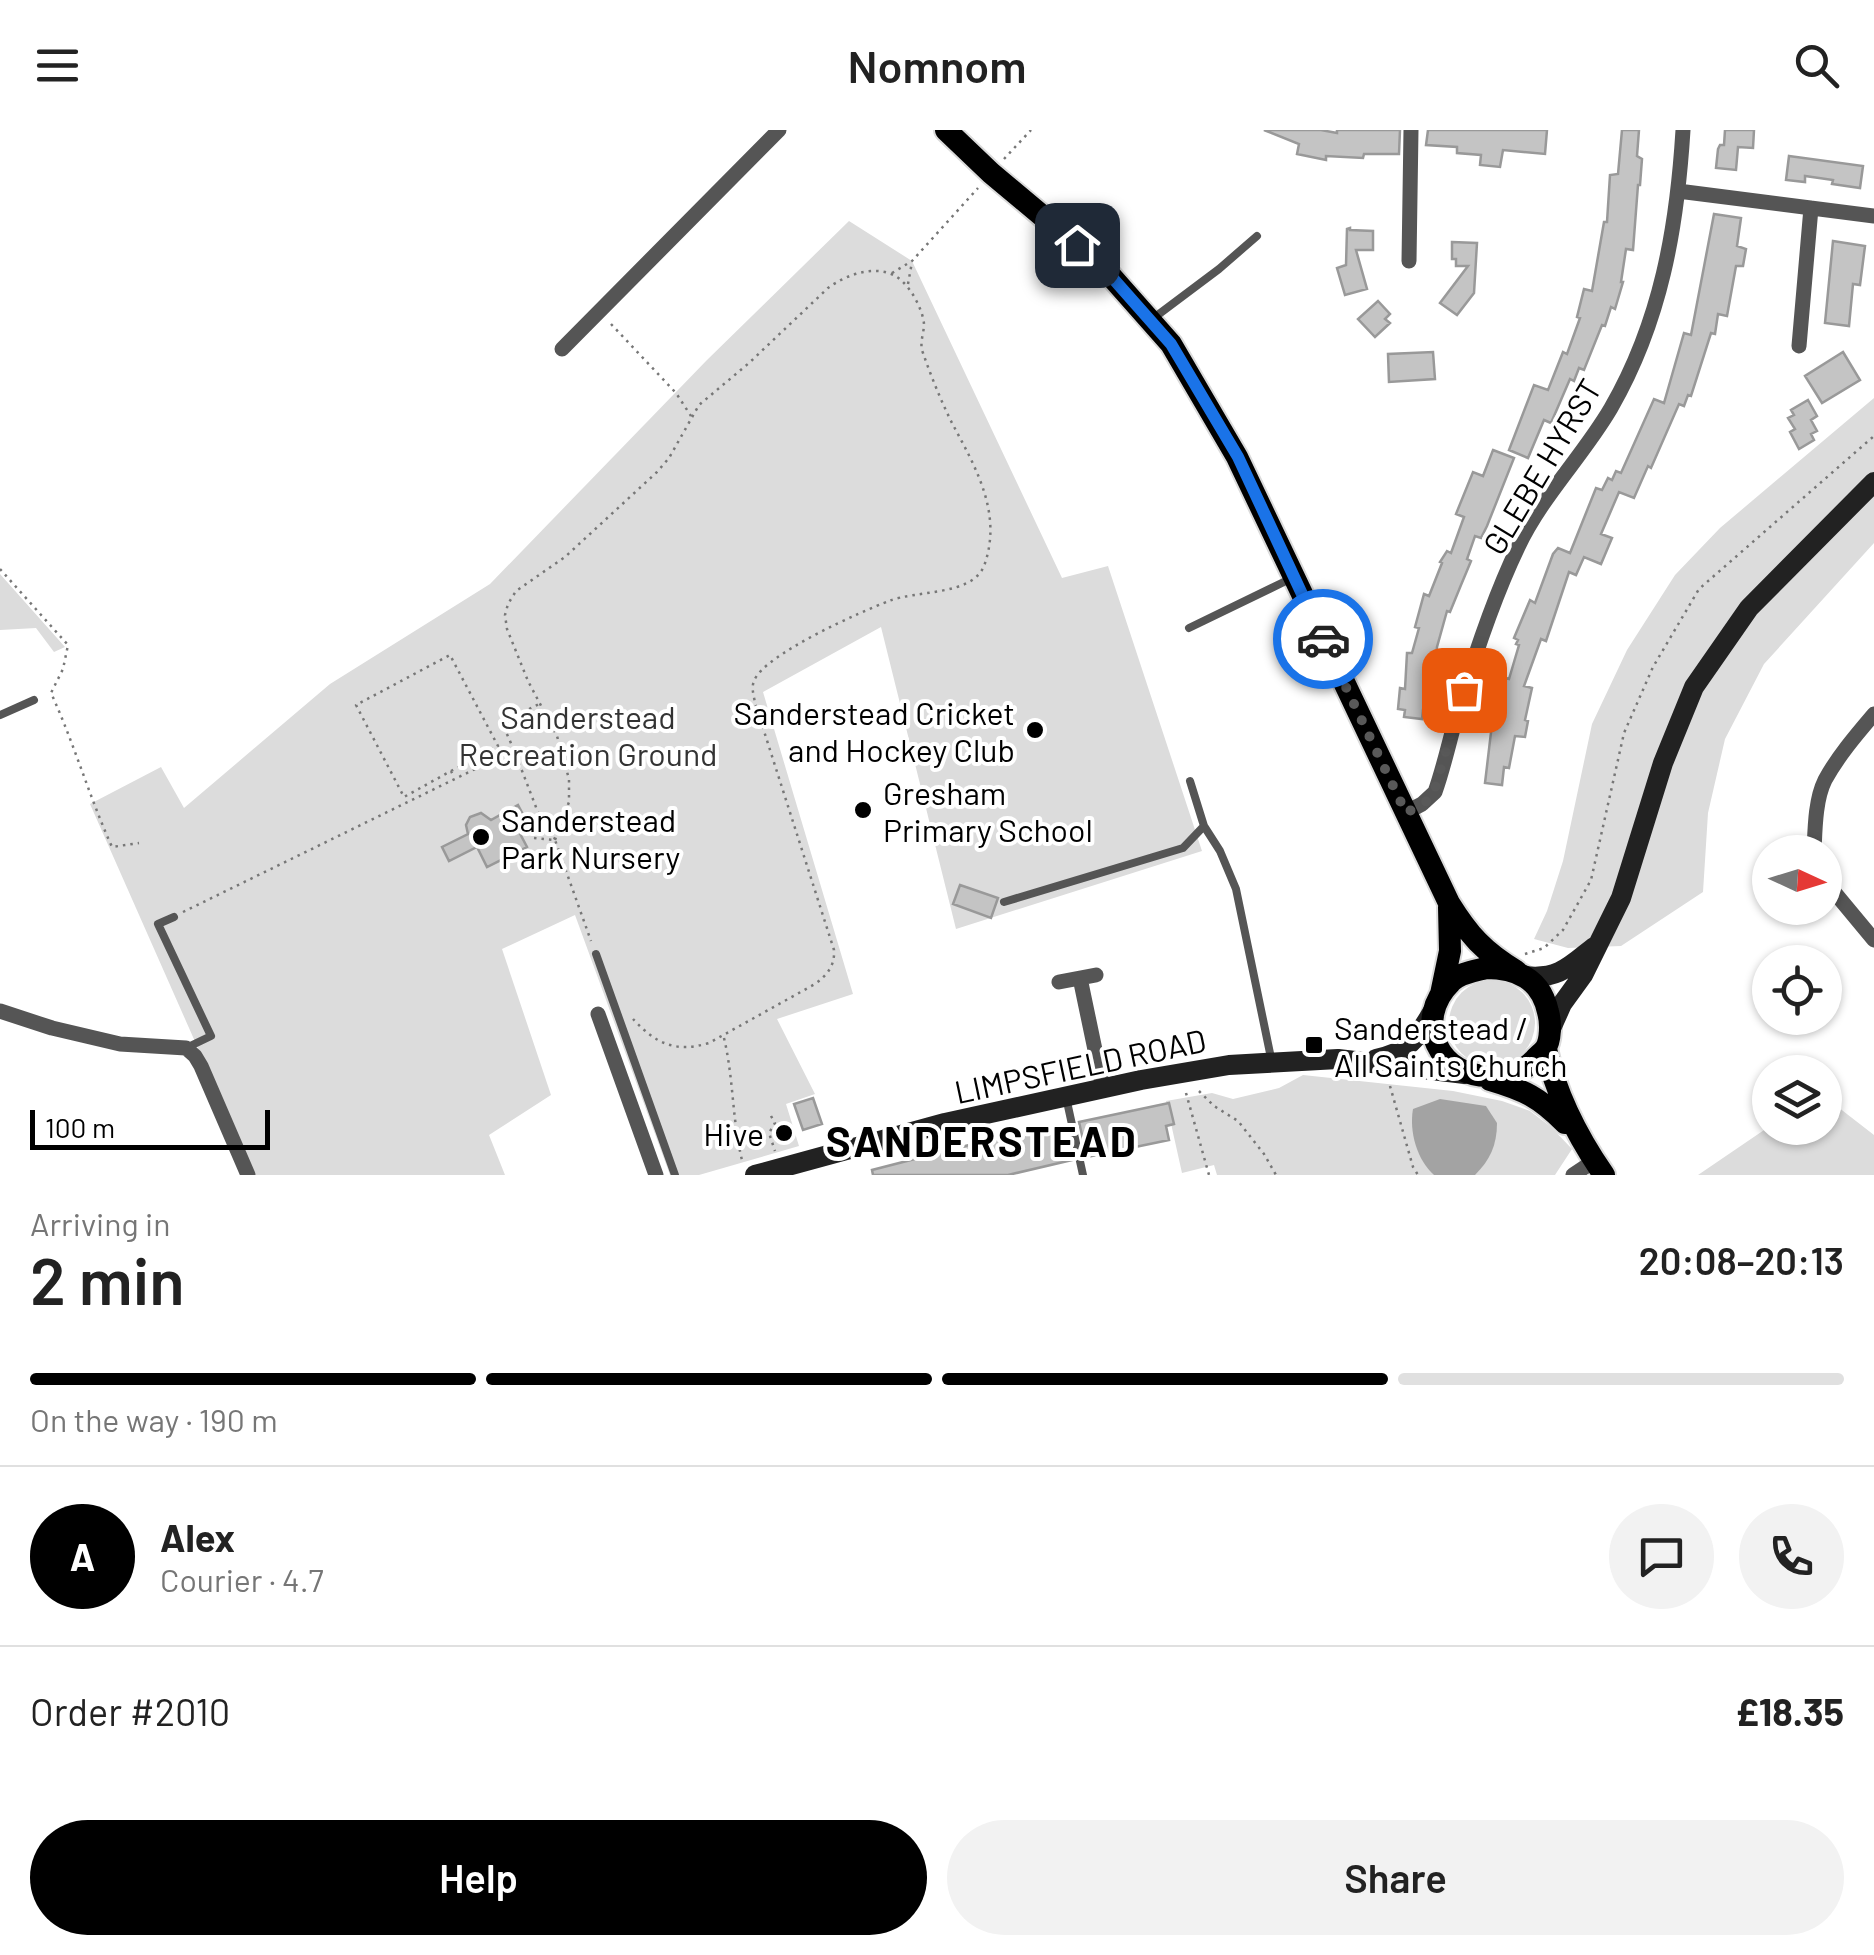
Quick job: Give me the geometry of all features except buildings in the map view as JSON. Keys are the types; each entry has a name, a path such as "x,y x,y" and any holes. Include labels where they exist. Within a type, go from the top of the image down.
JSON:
{"main road":[{"path":"946,130 1102,266 1171,344 1238,457 1449,903 1489,955 1520,974 1544,998 1557,1092 1599,1168"},
{"path":"1471,1076 1504,1076 1519,1071 1527,1067 1547,1041 1562,1004 1583,976 1622,898 1662,763 1694,687 1749,608 1874,482"},
{"path":"1449,903 1450,950 1432,1019 1439,1050 1445,1060 1471,1076 1530,1093 1581,1140"},
{"path":"1438,1002 1453,979 1471,971 1486,968 1552,976 1600,943"},
{"name":"LIMPSFIELD ROAD","path":"1374,1063 1405,1049 1418,1038 1438,1002"},
{"name":"LIMPSFIELD ROAD","path":"755,1175 945,1123 1180,1072 1272,1061 1338,1059 1471,1076"}],"street":[{"path":"562,349 779,130"},
{"path":"1409,261 1411,130"},
{"name":"GLEBE HYRST","path":"1406,813 1427,801 1436,789 1472,666 1522,539 1612,407 1642,344 1665,276 1684,130"},
{"path":"1678,191 1874,216"},
{"path":"1799,346 1811,208"},
{"path":"1815,835 1824,782 1874,714"},
{"path":"1842,901 1874,940"},
{"path":"1059,982 1088,976 1102,1088"},
{"path":"0,1011 120,1044 186,1048 200,1066 248,1175"},
{"path":"598,1014 656,1175"},
{"path":"1573,1175 1599,1168"}],"lane":[{"path":"1150,320 1220,269 1257,236"},
{"path":"1189,628 1294,578"},
{"path":"0,716 34,700"},
{"path":"1190,781 1204,826 1236,889 1272,1061"},
{"path":"1004,902 1183,848 1204,826"},
{"path":"174,917 158,924 210,1036 186,1048"},
{"path":"596,954 675,1175"},
{"path":"1066,1096 1083,1175"}],"path":[{"path":"891,274 912,260 1031,130"},
{"path":"908,287 912,260"},
{"path":"556,840 568,802 570,779 557,736 507,629 505,615 510,599 565,556 661,469 703,400 737,374 828,288 858,272 891,274 908,287 923,316 921,350 952,424 972,458 990,509 987,555 980,574 971,582 890,600 792,646 755,678 756,703 834,956 827,973 815,984 695,1047 674,1046 659,1040 626,1010"},
{"path":"600,312 676,393 691,416"},
{"path":"1489,955 1519,956 1544,948 1563,930 1591,880 1624,733 1654,667 1700,589 1874,436"},
{"path":"0,569 68,645 63,669 51,693 112,847 140,843"},
{"path":"450,655 498,746 451,772 404,796 356,705 450,655"},
{"path":"540,703 502,724 539,815 556,840 596,954"},
{"path":"174,917 514,750"},
{"path":"451,772 455,778"},
{"path":"534,838 556,840"},
{"path":"723,1035 744,1175"},
{"path":"1374,1063 1418,1175"},
{"path":"1180,1072 1209,1175"},
{"path":"1180,1072 1214,1106 1238,1122 1276,1175"},
{"path":"771,1116 775,1124 770,1134 780,1168"},
{"path":"725,1134 771,1138"}],"green space":[{"name":"Sanderstead Recreation Ground","path":"849,221 912,261 1062,578 1108,566 1202,851 956,929 881,627 763,692 853,994 777,1019 815,1094 786,1104 799,1146 699,1175 670,1175 575,915 502,949 551,1095 489,1135 505,1175 254,1175 90,804 161,767 184,808 330,684 490,584 707,360"},
{"path":"1874,398 1874,543 1764,664 1725,739 1708,813 1703,892 1621,946 1568,948 1534,939 1563,861 1592,724 1627,650 1675,575 1720,528"},
{"path":"0,574 65,647 54,652 36,628 0,630"},
{"path":"1492,980 1516,987 1528,999 1535,1023 1528,1047 1516,1059 1492,1066 1468,1059 1456,1047 1449,1023 1456,999 1468,987"},
{"path":"1303,1075 1453,1091 1502,1101 1530,1111 1572,1149 1555,1175 1217,1175 1214,1165 1182,1173 1166,1101 1212,1093 1233,1099 1279,1088"},
{"path":"1842,1110 1874,1135 1874,1175 1698,1175 1752,1138 1752,1145 1842,1145"}],"shaded area":[{"path":"1440,1099 1486,1106 1497,1123 1492,1152 1475,1175 1434,1175 1419,1154 1412,1127 1413,1109"}],"way so far":[{"path":"1323,639 1406,813 1434,792 1464,690"}],"place":[{"name":"Sanderstead Cricket and Hockey Club","path":"1035,730"},
{"name":"Gresham Primary School","path":"863,810"},
{"name":"Sanderstead Park Nursery","path":"481,837"},
{"name":"Sanderstead / All Saints Church","path":"1314,1045"},
{"name":"Hive","path":"784,1133"}],"district":[{"name":"SANDERSTEAD","path":"982,1140"}],"route":[{"path":"1077,245 1102,266 1171,344 1238,457 1323,639"}]}
